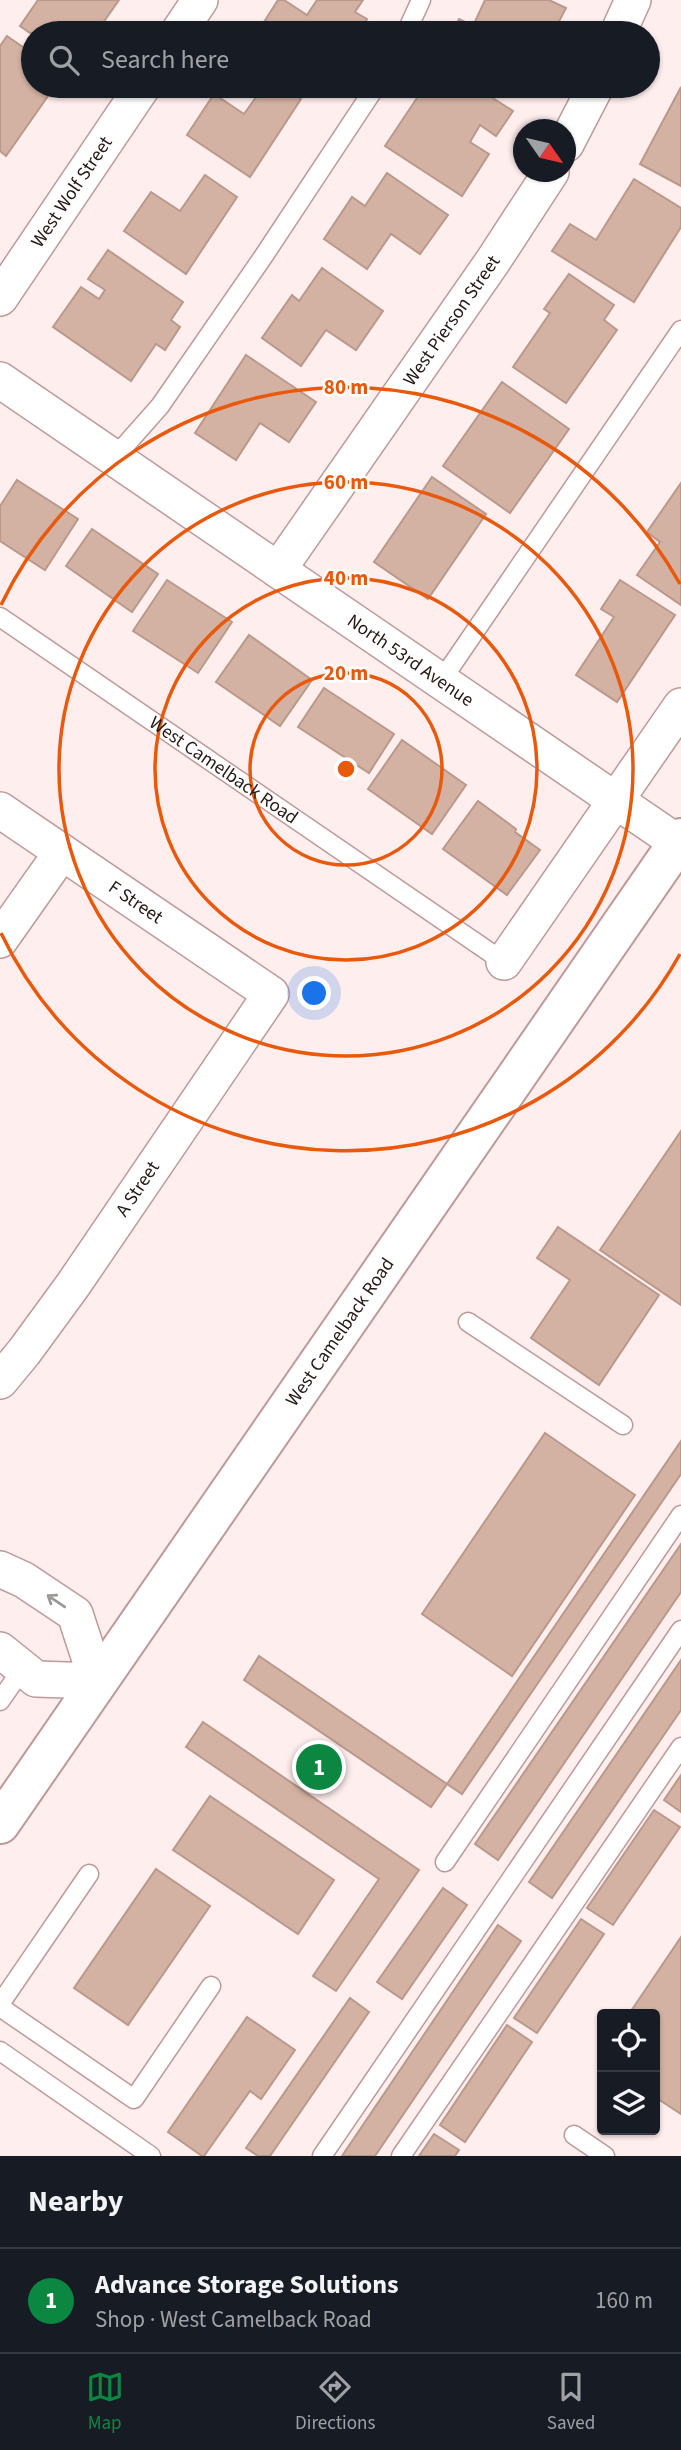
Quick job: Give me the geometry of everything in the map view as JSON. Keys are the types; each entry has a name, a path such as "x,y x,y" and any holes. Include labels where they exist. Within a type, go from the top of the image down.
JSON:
{"main road":[{"name":"West Camelback Road","path":"0,1824 680,842"}],"street":[{"path":"186,21 200,0"},
{"path":"623,21 632,0"},
{"name":"West Wolf Street","path":"0,298 135,98"},
{"path":"576,123 590,98"},
{"name":"West Pierson Street","path":"278,570 494,261 545,182"},
{"name":"North 53rd Avenue","path":"0,380 680,842"},
{"name":"West Camelback Road","path":"504,962 681,706"},
{"name":"F Street","path":"0,810 271,994"},
{"path":"0,940 62,852"},
{"name":"A Street","path":"0,1381 73,1285 271,994"},
{"path":"0,1569 24,1580 75,1614 97,1681 36,1679 11,1659"}],"lane":[{"path":"411,21 421,0"},
{"path":"114,458 168,394 368,98"},
{"path":"441,681 681,330"},
{"name":"West Camelback Road","path":"0,617 504,962"},
{"path":"468,1322 623,1425"},
{"path":"445,1862 681,1515"},
{"path":"322,2156 681,1630"},
{"path":"0,1701 11,1659"},
{"path":"401,2156 681,1748"},
{"path":"89,1874 0,2006 134,2099 211,1986"},
{"path":"0,2051 131,2150 151,2156"},
{"path":"575,2135 605,2156"}],"building":[{"path":"38,0 119,0 104,21 23,21"},
{"path":"278,0 284,0 307,15 317,0 363,0 355,12 367,19 366,21 265,21"},
{"path":"485,0 549,0 566,8 559,21 475,21"},
{"path":"7,36 21,46 21,98 47,98 6,156 0,151 0,46"},
{"path":"681,87 681,186 640,164"},
{"path":"211,98 220,98 244,114 255,98 301,99 250,177 187,135"},
{"path":"417,98 493,98 513,111 496,136 480,125 470,142 489,154 462,196 385,146"},
{"path":"387,173 448,215 420,254 391,234 367,269 324,239 352,197 365,206"},
{"path":"205,175 237,197 186,274 124,231 151,192 180,211"},
{"path":"634,179 681,208 681,227 634,302 552,251 570,224 596,240"},
{"path":"108,250 183,302 171,320 180,327 165,350 156,344 131,381 53,327 81,287 99,299 105,290 88,279"},
{"path":"322,268 383,311 356,350 326,330 301,366 262,338 292,295 299,301"},
{"path":"569,274 614,305 604,320 617,330 566,403 513,367 550,313 544,309"},
{"path":"246,355 316,402 289,442 260,423 236,460 195,433"},
{"path":"502,382 569,429 510,513 443,466"},
{"path":"432,477 486,514 428,599 374,562"},
{"path":"17,480 78,519 45,570 0,541 0,506"},
{"path":"681,483 681,605 637,575 660,542 647,532"},
{"path":"92,529 158,574 132,612 66,566"},
{"path":"167,580 232,622 198,673 133,631"},
{"path":"620,580 675,615 617,702 576,675 614,617 601,609"},
{"path":"249,635 312,680 280,726 216,682"},
{"path":"324,688 394,734 369,773 298,727"},
{"path":"402,740 466,785 432,834 368,789"},
{"path":"478,801 540,850 507,895 443,849"},
{"path":"681,1131 681,1305 600,1250"},
{"path":"558,1227 659,1295 599,1385 531,1338 570,1280 537,1258"},
{"path":"545,1433 635,1495 512,1676 422,1614"},
{"path":"681,1441 681,1474 462,1794 447,1784"},
{"path":"681,1544 681,1592 498,1860 475,1844"},
{"path":"259,1656 447,1784 431,1807 244,1680"},
{"path":"681,1660 681,1710 552,1898 529,1882"},
{"path":"203,1722 419,1870 336,1991 313,1976 379,1879 186,1747"},
{"path":"681,1775 681,1812 664,1800"},
{"path":"210,1796 334,1880 298,1934 173,1850"},
{"path":"654,1810 680,1827 613,1925 587,1908"},
{"path":"156,1869 210,1906 128,2025 74,1988"},
{"path":"443,1888 467,1905 402,1999 377,1982"},
{"path":"581,1919 604,1934 537,2033 514,2018"},
{"path":"498,1925 521,1941 375,2156 342,2156"},
{"path":"681,1937 681,2114 660,2100 660,2009 632,2009"},
{"path":"350,1998 369,2012 270,2156 258,2156 246,2148"},
{"path":"247,2017 295,2050 261,2099 250,2091 202,2156 168,2132"},
{"path":"507,2025 532,2042 465,2142 440,2125"},
{"path":"434,2134 459,2150 455,2156 419,2156"}],"place":[{"name":"Advance Storage Solutions","path":"319,1767"}]}
